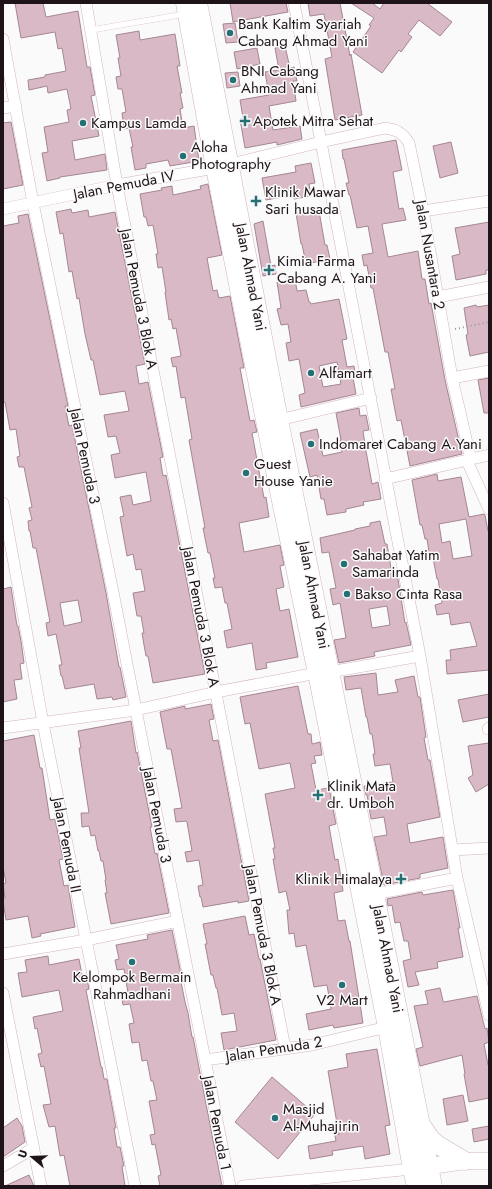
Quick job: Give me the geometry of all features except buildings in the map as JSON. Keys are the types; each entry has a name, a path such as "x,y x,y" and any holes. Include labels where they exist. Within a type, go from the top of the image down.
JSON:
{"main road":[{"name":"Jalan Ahmad Yani","path":"190,7 222,166 279,420 387,1027 419,1174 433,1186"},
{"name":"Jalan Ahmad Yani","path":"222,166 280,496 375,894 422,1126 419,1174"},
{"path":"422,1126 431,1139 438,1145 465,1161"}],"street":[{"name":"Jalan Pemuda 3 Blok A","path":"86,3 117,185 285,1048"},
{"path":"294,3 420,656 457,878 489,1015"},
{"name":"Jalan Pemuda 3","path":"3,39 34,202 178,921"},
{"path":"3,108 16,106"},
{"name":"Jalan Nusantara 2","path":"321,142 385,128 404,134 409,143 423,211 452,378 469,460 489,509"},
{"name":"Jalan Pemuda IV","path":"3,209 117,185 222,166 321,142"},
{"path":"423,211 489,201"},
{"path":"438,297 489,287"},
{"path":"452,378 489,371"},
{"path":"279,420 371,398"},
{"path":"385,479 489,455"},
{"name":"Jalan Pemuda II","path":"3,503 43,723 135,1186"},
{"path":"3,728 136,710 216,692 420,656"},
{"path":"453,850 489,848"},
{"path":"375,894 457,878"},
{"path":"3,954 86,940 178,921"},
{"name":"Jalan Pemuda 2","path":"178,921 205,1060 312,1045 387,1027"},
{"path":"3,993 41,1186"},
{"name":"Jalan Pemuda 1","path":"205,1060 230,1186"},
{"path":"3,1166 34,1148"},
{"path":"419,1174 465,1161 489,1161"},
{"name":"Jalan Pemuda 1","path":"243,1186 419,1174"}],"lane":[{"path":"91,30 190,7"}],"path":[{"path":"444,331 489,322"}],"place":[{"name":"Bank Kaltim Syariah Cabang Ahmad Yani","path":"230,33"},
{"name":"BNI Cabang Ahmad Yani","path":"233,80"},
{"name":"Apotek Mitra Sehat","path":"245,121"},
{"name":"Kampus Lamda","path":"83,123"},
{"name":"Aloha Photography","path":"183,156"},
{"name":"Klinik Mawar Sari husada","path":"256,201"},
{"name":"Kimia Farma Cabang A. Yani","path":"269,270"},
{"name":"Alfamart","path":"311,373"},
{"name":"Indomaret Cabang A.Yani","path":"311,444"},
{"name":"Guest House Yanie","path":"246,473"},
{"name":"Sahabat Yatim Samarinda","path":"344,564"},
{"name":"Bakso Cinta Rasa","path":"347,594"},
{"name":"Klinik Mata dr. Umboh","path":"318,795"},
{"name":"Klinik Himalaya","path":"401,879"},
{"name":"Kelompok Bermain Rahmadhani","path":"132,962"},
{"name":"V2 Mart","path":"342,985"},
{"name":"Masjid Al-Muhajirin","path":"275,1118"}]}
